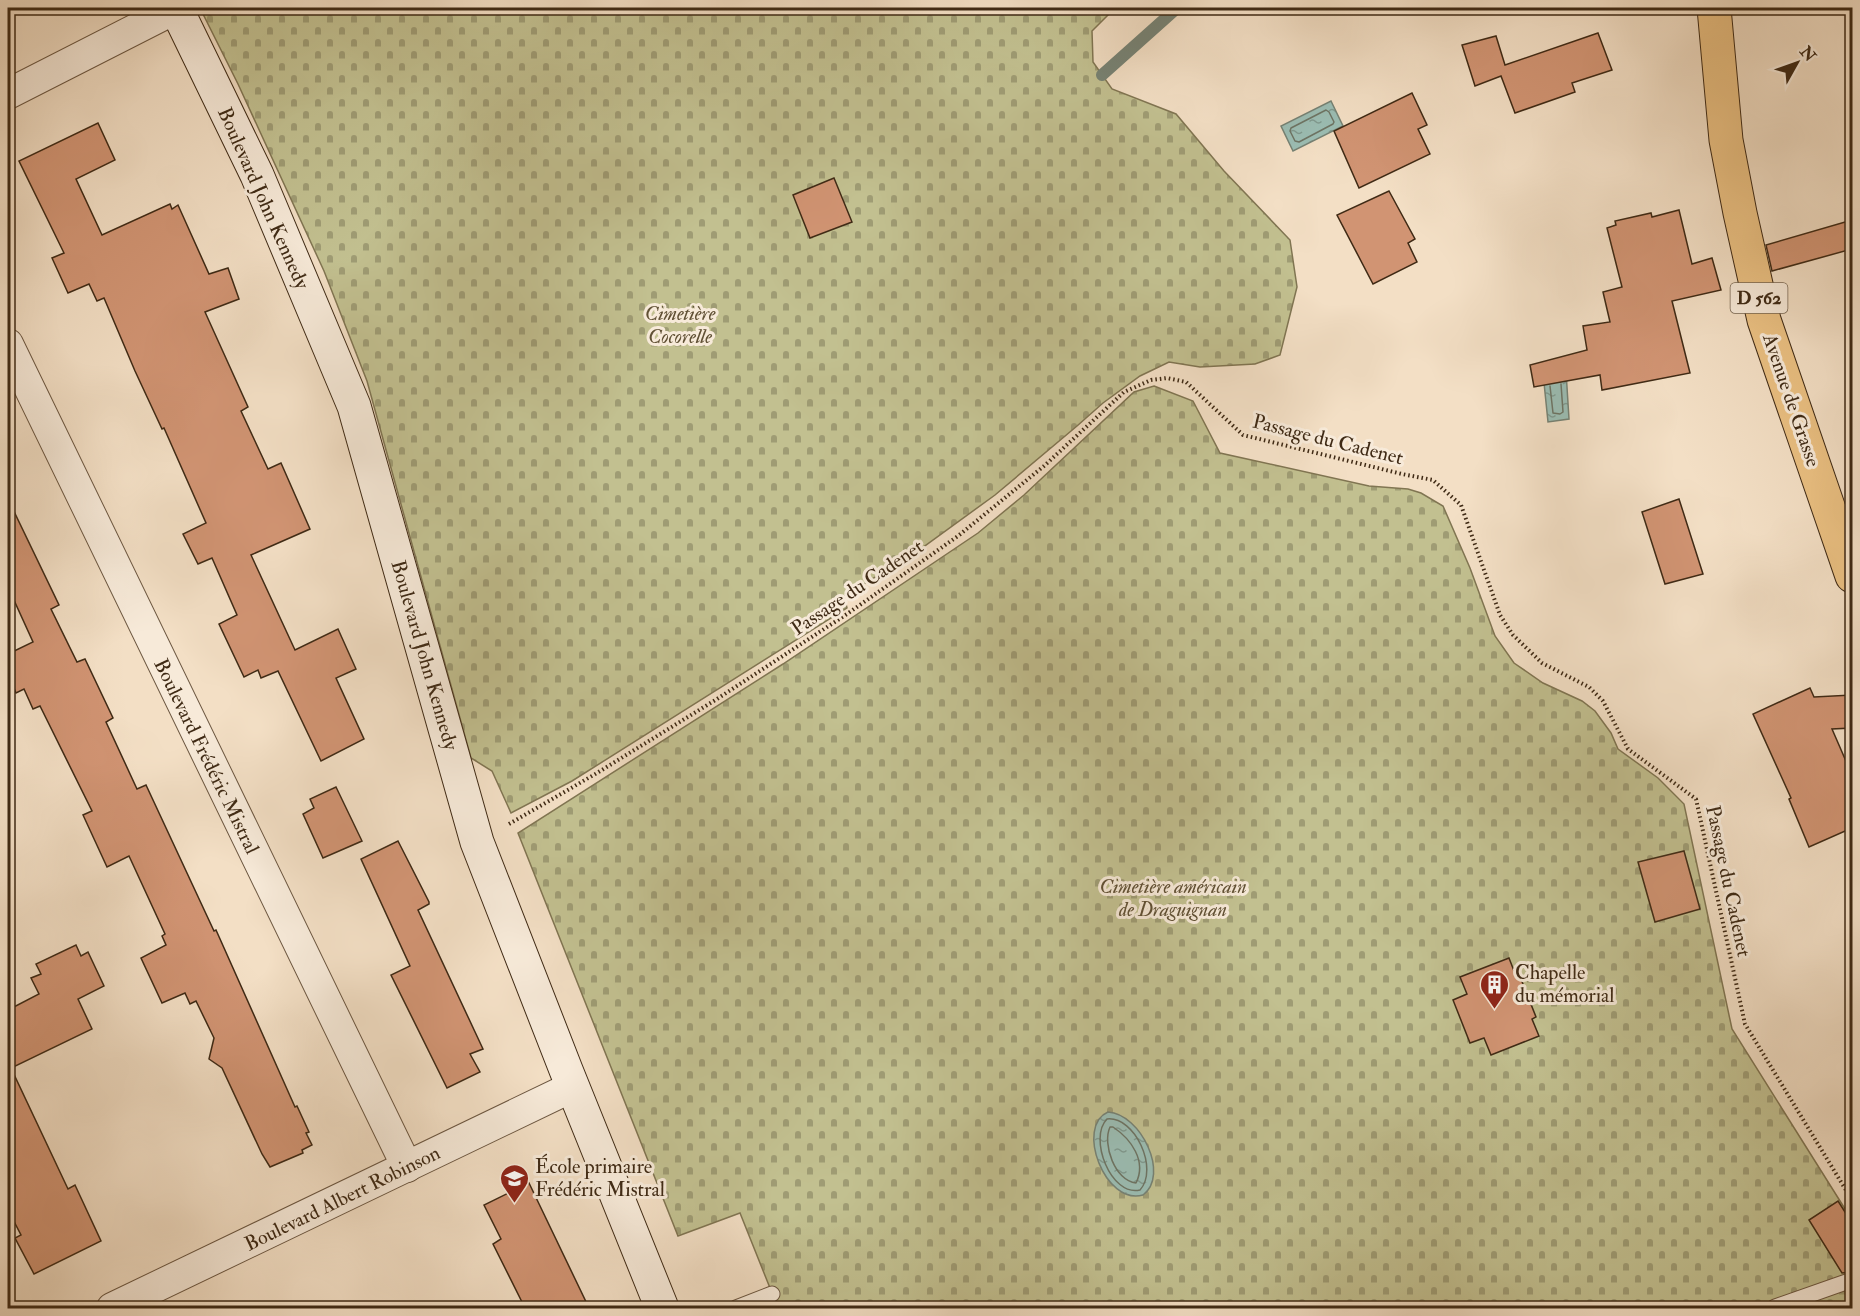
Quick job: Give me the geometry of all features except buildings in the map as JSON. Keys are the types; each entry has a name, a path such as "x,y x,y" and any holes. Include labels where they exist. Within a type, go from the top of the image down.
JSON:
{"main road":[{"name":"Avenue de Grasse","path":"1714,8 1726,140 1764,320 1852,576"}],"street":[{"path":"8,94 176,8"},
{"name":"Boulevard John Kennedy","path":"176,8 257,175 354,406 477,842 572,1087 662,1308"},
{"name":"Boulevard Frédéric Mistral","path":"8,344 408,1167"},
{"name":"Boulevard Albert Robinson","path":"112,1308 572,1087"}],"lane":[{"path":"1776,1308 1849,1281"},
{"path":"736,1308 772,1294"}],"path":[{"name":"Passage du Cadenet","path":"477,842 597,773 847,614 975,522 1044,466 1124,392 1151,380 1167,378 1186,382 1243,435 1402,474 1425,477 1433,480 1461,505 1500,615 1513,635 1542,663 1589,687 1603,701 1628,749 1696,799 1745,1024 1852,1200"}],"green space":[{"name":"Cimetière Cocorelle","path":"200,8 1115,8 1092,31 1093,62 1112,89 1176,114 1224,171 1290,240 1297,287 1280,355 1255,364 1200,367 1169,362 1140,376 1103,403 995,495 915,553 844,596 847,608 572,781 511,813 492,771 471,758 367,381 324,271 238,84"},
{"name":"Cimetière américain de Draguignan","path":"1154,386 1193,401 1220,453 1369,486 1408,489 1421,493 1443,506 1470,568 1495,636 1514,663 1543,683 1582,701 1595,711 1611,733 1618,749 1658,778 1684,804 1732,1029 1852,1220 1852,1308 778,1308 740,1213 678,1236 518,833 783,664 978,533 1024,495 1134,392"}],"water":[{"path":"1331,101 1343,126 1293,151 1281,126"},
{"path":"1566,371 1569,419 1548,422 1543,373"},
{"path":"1108,1112 1120,1115 1131,1123 1141,1134 1148,1147 1154,1174 1151,1186 1143,1195 1129,1195 1117,1189 1099,1163 1094,1132 1098,1120"}],"waterway":[{"path":"1102,75 1177,8"}],"place":[{"name":"Chapelle du mémorial","path":"1494,1010"},
{"name":"École primaire Frédéric Mistral","path":"514,1204"}]}
